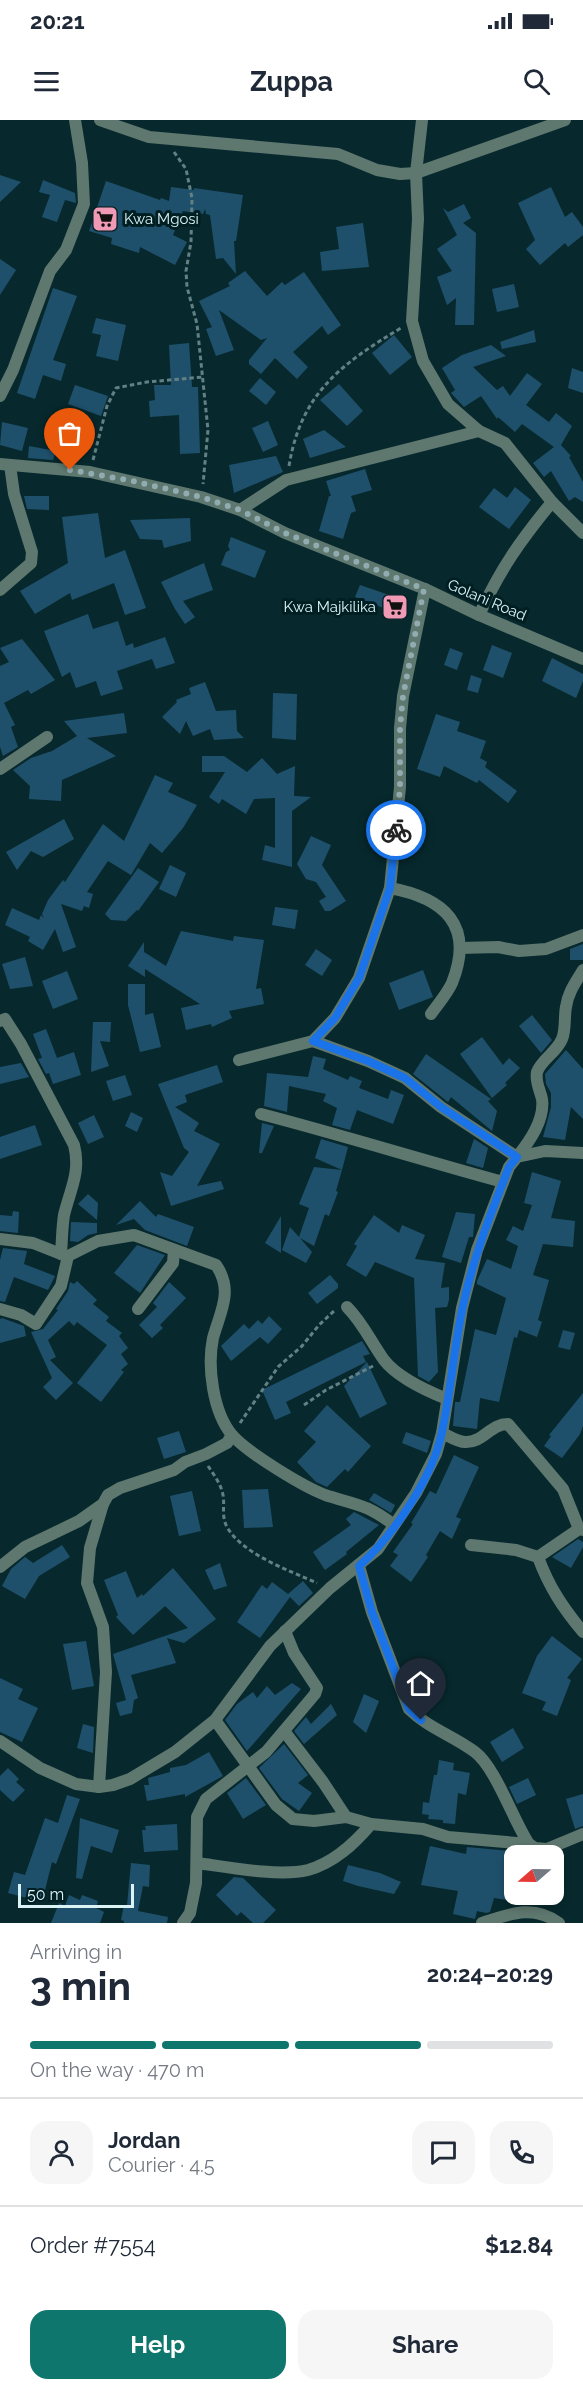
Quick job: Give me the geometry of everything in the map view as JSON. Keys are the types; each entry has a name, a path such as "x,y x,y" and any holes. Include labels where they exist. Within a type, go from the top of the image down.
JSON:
{"street":[{"path":"0,396 13,370 50,271 66,250 84,204 82,163 75,120"},
{"path":"100,120 138,134 164,138 338,154 377,170 400,174 416,173 565,120"},
{"path":"422,120 416,173 418,219 412,321 423,361 448,404 479,431 506,443 552,502 583,533"},
{"path":"240,510 286,480 479,431"},
{"path":"0,590 31,563 32,552 5,464"},
{"name":"Golani Road","path":"5,464 90,472 201,497 240,510 285,533 424,589 479,615 583,658"},
{"path":"479,615 496,577 512,552 552,502"},
{"path":"239,1060 313,1041 335,1018 359,978 390,888 400,787 400,728 403,696 424,589"},
{"path":"0,770 47,737"},
{"path":"390,888 411,892 434,901 449,915 457,933 460,948 452,983 431,1014"},
{"path":"460,948 498,947 519,951 546,949 583,935"},
{"path":"0,1741 40,1768 76,1784 99,1787 130,1779 175,1752 214,1720 261,1657 285,1631 330,1588 378,1549 416,1492 436,1454 442,1433 468,1284 477,1250 509,1167 529,1142 543,1109 542,1097 536,1080 538,1069 562,1039 568,997 583,970"},
{"path":"0,1310 21,1315 36,1324 62,1286 64,1217 78,1159 74,1145 21,1044 2,1019"},
{"path":"313,1041 368,1061 405,1078 441,1107 517,1157 545,1151 583,1153"},
{"path":"261,1114 351,1137 416,1159 503,1182"},
{"path":"0,1239 33,1243 64,1255 98,1241 125,1235 141,1236 216,1265 223,1276 223,1312 213,1339 211,1369 219,1409 232,1435 261,1458 294,1478 326,1495 358,1503 376,1511 394,1525"},
{"path":"138,1309 173,1263 174,1250"},
{"path":"347,1307 360,1321 385,1360 416,1384 447,1399"},
{"path":"442,1433 462,1442 471,1442 482,1438 490,1429 500,1424 508,1424 563,1489 581,1530 538,1557 516,1550 471,1545"},
{"path":"99,1787 106,1672 103,1627 87,1583 90,1548 102,1504 108,1495 120,1488 174,1470 185,1462 227,1443 232,1435"},
{"path":"0,1567 25,1547 79,1521 102,1504"},
{"path":"538,1557 547,1583 561,1607 583,1632"},
{"path":"359,1566 372,1612 409,1709 421,1720 476,1753 489,1769 529,1844"},
{"path":"183,1923 190,1913 197,1863 197,1817 206,1799 266,1752 290,1722 312,1701 317,1688 294,1653 285,1631"},
{"path":"214,1720 276,1805 293,1819 314,1821 346,1817 371,1824 423,1830 448,1836 529,1844 535,1848 547,1849 583,1834"},
{"path":"284,1731 323,1782 346,1817"},
{"path":"197,1863 251,1870 308,1870 329,1861 351,1847 371,1824"},
{"path":"482,1923 526,1911 541,1912 559,1923"}],"path":[{"path":"164,138 186,169 192,198 191,242 186,272 187,287 197,324 208,430 201,497"},
{"path":"286,480 298,428 311,402 339,368 412,321"},
{"path":"90,472 98,435 116,388 147,382 203,377"},
{"path":"232,1435 278,1367 302,1346 319,1324 336,1310 347,1307"},
{"path":"304,1405 326,1390 385,1360"},
{"path":"202,1456 218,1481 223,1496 223,1514 227,1527 241,1542 282,1568 330,1588"}],"building":[{"path":"0,175 21,182 0,202"},
{"path":"43,180 75,193 76,203 65,200 57,222 42,217 50,195 39,192"},
{"path":"106,181 169,201 171,187 243,195 236,241 234,241 236,274 223,258 216,259 210,215 206,214 205,209 203,214 183,211 173,235 187,242 175,265 140,247 139,253 111,244 112,238 89,231"},
{"path":"551,187 565,217 572,212 583,227 583,235 568,247 565,243 540,265 526,249 535,240 518,203"},
{"path":"464,204 471,218 463,223 476,233 474,325 455,325 456,298 447,305 437,277 452,271 437,249 457,235 443,208 448,212"},
{"path":"363,223 369,267 322,271 320,252 339,249 336,227"},
{"path":"0,259 16,270 0,295"},
{"path":"245,271 267,296 282,282 285,285 304,272 341,325 328,335 322,326 293,352 308,367 297,379 275,358 261,374 249,364 249,360 267,338 261,340 219,310 234,350 216,356 206,329 212,327 199,301 230,286 228,283"},
{"path":"514,284 519,307 497,312 492,289"},
{"path":"53,288 77,296 53,360 66,364 61,381 43,375 35,399 17,393"},
{"path":"96,318 126,325 118,361 96,356 101,335 92,333"},
{"path":"534,330 536,342 502,349 500,342"},
{"path":"394,335 412,357 390,375 372,353"},
{"path":"189,343 192,387 198,387 200,453 180,454 179,415 150,417 149,401 155,400 154,385 171,385 169,345"},
{"path":"491,345 506,356 473,367 497,390 503,386 510,396 527,373 542,384 526,405 549,422 556,413 572,426 561,445 571,456 569,457 583,482 583,502 575,497 569,501 551,471 544,477 533,463 554,447 522,424 515,432 498,417 497,419 481,396 464,407 451,393 455,390 442,368 462,355"},
{"path":"572,368 583,372 583,393 568,388"},
{"path":"260,378 276,392 266,405 249,391"},
{"path":"339,384 363,411 347,426 320,400"},
{"path":"75,385 108,396 101,416 68,404"},
{"path":"268,421 278,445 263,452 252,428"},
{"path":"2,422 28,428 22,451 0,445"},
{"path":"324,430 346,447 310,458 303,439"},
{"path":"29,446 56,451 53,460 28,458"},
{"path":"276,456 283,472 234,493 229,465"},
{"path":"365,469 372,490 351,496 356,511 351,513 343,539 319,531 329,496 331,496 326,481"},
{"path":"515,487 531,500 509,529 479,507 494,488 507,498"},
{"path":"24,496 49,496 49,510 27,509"},
{"path":"98,513 105,558 125,550 146,608 125,615 114,583 72,600 70,593 35,614 20,591 68,563 62,517"},
{"path":"190,518 191,541 164,548 162,540 140,539 130,520"},
{"path":"231,537 266,551 255,578 221,565 226,552 230,550 228,546"},
{"path":"204,563 213,590 183,601 195,617 185,624 161,582"},
{"path":"360,585 398,598 394,612 355,597"},
{"path":"88,614 93,629 118,621 126,646 133,643 134,648 165,637 175,663 156,669 152,659 117,671 123,689 101,696 96,681 76,688 70,672 62,677 44,631"},
{"path":"22,639 55,680 31,694 28,690 4,703 15,725 11,727 18,747 3,756 0,747 0,666 9,662 0,648"},
{"path":"492,645 512,653 503,678 483,670"},
{"path":"450,648 463,653 457,670 444,665"},
{"path":"552,658 583,674 583,681 576,698 542,681"},
{"path":"471,675 482,679 478,693 467,690"},
{"path":"205,682 216,711 236,710 237,731 244,738 214,740 210,729 193,736 186,721 180,734 162,717 177,702 176,700 191,694 189,688"},
{"path":"273,693 297,694 296,740 272,738"},
{"path":"124,713 127,733 87,738 116,756 62,780 61,801 29,799 30,786 13,770 31,758 52,751 77,736 64,721"},
{"path":"436,714 460,722 457,731 486,741 480,758 487,762 485,767 517,791 508,803 479,780 477,783 444,766 440,777 417,769"},
{"path":"202,756 224,756 247,772 262,758 277,774 295,766 294,796 311,797 292,811 292,867 262,860 265,845 275,848 275,798 254,799 246,814 222,799 219,804 209,797 225,772 202,772"},
{"path":"155,775 173,783 168,792 197,805 183,828 162,853 150,843 131,875 108,861 87,892 93,894 89,908 84,906 82,911 61,904 76,947 63,952 55,929 43,950 28,941 30,937 5,925 12,908 39,920 41,915 44,918 42,914 48,900 63,880 65,882 103,824 124,841"},
{"path":"64,819 74,839 43,857 31,851 17,870 6,852"},
{"path":"311,836 331,845 322,865 346,901 330,911 325,911 319,901 326,897 316,882 306,879 297,864"},
{"path":"170,865 186,873 176,897 159,889"},
{"path":"138,868 159,882 138,911 126,921 111,920 105,914"},
{"path":"275,907 298,910 295,929 272,925"},
{"path":"181,931 233,941 234,936 264,940 256,989 261,988 264,1004 229,1011 232,1018 212,1027 211,1024 186,1030 181,1008 200,1004 145,969 145,977 128,966 144,942 144,952 166,966"},
{"path":"583,944 583,960 570,960 570,949"},
{"path":"316,949 332,960 322,976 305,965"},
{"path":"25,957 33,986 10,989 2,964"},
{"path":"423,970 433,997 399,1010 389,983"},
{"path":"67,971 78,999 53,1009 42,981"},
{"path":"128,984 145,984 145,1015 153,1013 161,1047 140,1052 128,1005"},
{"path":"532,1015 552,1040 541,1053 519,1026"},
{"path":"93,1022 111,1022 110,1042 100,1041 109,1066 91,1072"},
{"path":"46,1029 57,1058 74,1052 81,1075 53,1084 49,1073 46,1074 38,1059 42,1058 33,1034"},
{"path":"482,1037 503,1065 509,1058 520,1068 505,1083 507,1085 492,1098 460,1054"},
{"path":"566,1050 583,1069 583,1119 571,1107 565,1140 543,1137 551,1107 551,1093 546,1084 545,1074"},
{"path":"426,1054 491,1099 488,1101 497,1111 492,1131 451,1097 448,1102 413,1074"},
{"path":"313,1056 326,1059 323,1069 348,1080 350,1076 362,1081 359,1088 388,1099 391,1090 404,1095 393,1124 357,1110 350,1130 332,1125 337,1108 323,1101 326,1094 289,1086 287,1112 264,1106 267,1073 308,1077"},
{"path":"21,1063 29,1077 0,1084 0,1067"},
{"path":"217,1065 223,1082 185,1095 187,1102 175,1107 199,1123 194,1131 220,1144 197,1186 221,1181 224,1189 171,1206 160,1172 172,1176 189,1152 184,1148 158,1084"},
{"path":"125,1075 132,1095 113,1101 106,1081"},
{"path":"131,1112 143,1118 137,1132 125,1126"},
{"path":"94,1115 104,1137 88,1144 78,1123"},
{"path":"262,1123 274,1126 262,1153 259,1153"},
{"path":"35,1125 42,1145 0,1159 0,1137"},
{"path":"321,1139 348,1147 342,1170 315,1158"},
{"path":"474,1139 488,1148 483,1168 466,1163"},
{"path":"314,1167 342,1170 336,1191 338,1192 329,1216 325,1214 314,1246 300,1238 312,1252 306,1263 282,1250 290,1227 299,1237 309,1208 299,1204"},
{"path":"532,1172 561,1181 551,1218 575,1221 573,1247 543,1244 533,1275 549,1280 538,1320 542,1322 537,1337 519,1330 517,1338 514,1337 499,1402 480,1398 477,1429 453,1426 455,1402 460,1402 475,1329 496,1335 506,1298 477,1284 477,1281 487,1259 511,1269 518,1246 506,1240 513,1226 523,1231 532,1205 524,1203"},
{"path":"88,1194 98,1203 97,1220 78,1204"},
{"path":"140,1201 156,1217 158,1214 194,1227 187,1246 145,1230 134,1219 116,1225"},
{"path":"13,1211 19,1212 18,1233 0,1231 0,1215 12,1216"},
{"path":"456,1212 475,1214 473,1237 469,1237 461,1263 442,1257"},
{"path":"374,1215 399,1233 402,1225 425,1235 415,1259 445,1263 441,1288 449,1287 449,1300 447,1307 435,1308 438,1372 429,1382 418,1376 414,1278 375,1262 366,1277 346,1265 357,1246 354,1244"},
{"path":"281,1216 281,1253 265,1243"},
{"path":"71,1222 97,1223 97,1233 88,1235 78,1242 70,1241"},
{"path":"137,1245 165,1255 140,1293 114,1273"},
{"path":"3,1248 27,1251 24,1264 55,1276 48,1290 14,1277 5,1302 0,1301 0,1260"},
{"path":"330,1275 338,1284 338,1288 317,1304 308,1293"},
{"path":"77,1281 97,1300 93,1304 109,1317 106,1321 122,1333 119,1336 128,1348 121,1354 128,1364 121,1370 124,1372 101,1402 77,1383 107,1345 77,1322 74,1326 69,1321 48,1340 56,1357 50,1360 73,1383 56,1400 43,1387 52,1378 31,1332 43,1329 58,1310 56,1309 68,1291 70,1282 74,1284"},
{"path":"169,1282 186,1298 160,1325 163,1328 152,1338 139,1325 157,1307 153,1303"},
{"path":"269,1316 282,1329 268,1344 260,1337 231,1361 221,1346 244,1324 249,1329 258,1320 262,1324"},
{"path":"0,1319 24,1326 26,1336 0,1343"},
{"path":"563,1330 575,1333 570,1350 558,1347"},
{"path":"362,1341 370,1354 363,1356 366,1362 286,1402 291,1413 275,1420 262,1390"},
{"path":"367,1362 387,1404 360,1418 344,1386"},
{"path":"583,1393 583,1426 580,1434 562,1458 544,1446 551,1436 549,1435"},
{"path":"327,1405 371,1446 348,1472 345,1469 327,1487 316,1482 297,1462 316,1442 304,1431"},
{"path":"179,1431 186,1452 164,1459 157,1438"},
{"path":"406,1432 431,1441 427,1453 402,1443"},
{"path":"454,1455 479,1467 456,1517 461,1519 452,1539 440,1531 426,1555 428,1557 411,1582 390,1566 398,1555 393,1552 413,1524 411,1523 430,1491 436,1494"},
{"path":"268,1489 273,1527 244,1528 242,1490"},
{"path":"192,1491 201,1531 179,1536 170,1496"},
{"path":"374,1493 395,1505 391,1513 369,1500"},
{"path":"354,1512 379,1525 325,1570 313,1552 351,1525 346,1519"},
{"path":"578,1539 583,1542 583,1547 571,1568 552,1557"},
{"path":"62,1545 70,1557 39,1576 25,1599 2,1586 11,1569 25,1557 33,1563"},
{"path":"220,1563 227,1586 214,1590 205,1570"},
{"path":"173,1568 216,1619 184,1643 167,1638 176,1663 131,1675 138,1698 134,1700 132,1713 120,1716 116,1703 126,1700 113,1654 188,1628 165,1606 133,1635 116,1617 118,1615 104,1580 126,1571 137,1598 142,1594 143,1596"},
{"path":"303,1581 313,1593 299,1606 290,1597 260,1638 237,1622 262,1585 267,1589 272,1582 288,1594"},
{"path":"552,1636 582,1659 567,1678 571,1680 557,1716 542,1710 546,1702 522,1693 537,1656"},
{"path":"86,1641 94,1686 72,1690 63,1644"},
{"path":"0,1678 23,1689 18,1699 38,1708 22,1742 0,1732"},
{"path":"292,1683 301,1689 247,1751 225,1720 237,1704 253,1692 257,1698 267,1686 275,1695"},
{"path":"364,1694 379,1701 366,1733 353,1722"},
{"path":"331,1704 337,1715 304,1744 294,1731 306,1717 311,1724"},
{"path":"83,1724 94,1727 93,1753 77,1748"},
{"path":"513,1728 524,1748 502,1762 490,1742"},
{"path":"284,1744 308,1775 298,1783 312,1793 299,1811 282,1799 259,1768"},
{"path":"209,1752 223,1776 185,1797 185,1794 147,1801 144,1785 149,1785 148,1778 170,1772 170,1768 186,1765"},
{"path":"439,1760 454,1763 453,1770 470,1773 466,1795 458,1793 455,1824 428,1819 429,1815 422,1814 423,1802 429,1803"},
{"path":"8,1768 19,1779 16,1782 25,1790 13,1802 0,1790 0,1776"},
{"path":"246,1778 266,1805 243,1819 227,1793"},
{"path":"528,1778 536,1795 517,1804 509,1787"},
{"path":"583,1794 583,1826 575,1829 566,1799"},
{"path":"67,1795 80,1799 56,1864 52,1862 42,1902 8,1893 14,1872 25,1875 45,1818 58,1823"},
{"path":"80,1818 119,1830 112,1853 91,1846 82,1879 76,1878"},
{"path":"177,1824 178,1850 144,1852 142,1830 146,1830 145,1826"},
{"path":"430,1846 466,1854 467,1847 504,1850 504,1900 494,1898 490,1912 477,1911 475,1919 453,1914 458,1891 421,1885"},
{"path":"131,1863 150,1865 149,1887 143,1886 138,1911 168,1917 167,1923 124,1923 121,1920 124,1905 127,1905"},
{"path":"348,1865 380,1873 401,1882 394,1894 358,1886 343,1881"},
{"path":"234,1877 243,1878 276,1910 263,1923 253,1923 241,1912 237,1916 216,1895"},
{"path":"69,1895 80,1900 82,1895 98,1901 96,1908 104,1912 100,1923 51,1923 59,1903 65,1906"}],"way so far":[{"path":"70,470 133,481 201,497 240,510 285,533 424,589 403,696 396,830"}],"place":[{"name":"Kwa Mgosi","path":"105,219"},
{"name":"Kwa Majkilika","path":"395,607"}],"route":[{"path":"396,830 390,888 359,978 335,1018 313,1041 368,1061 405,1078 441,1107 517,1157 509,1167 477,1250 462,1308 442,1433 436,1454 416,1492 378,1549 359,1566 372,1612 409,1709 421,1720"}]}
